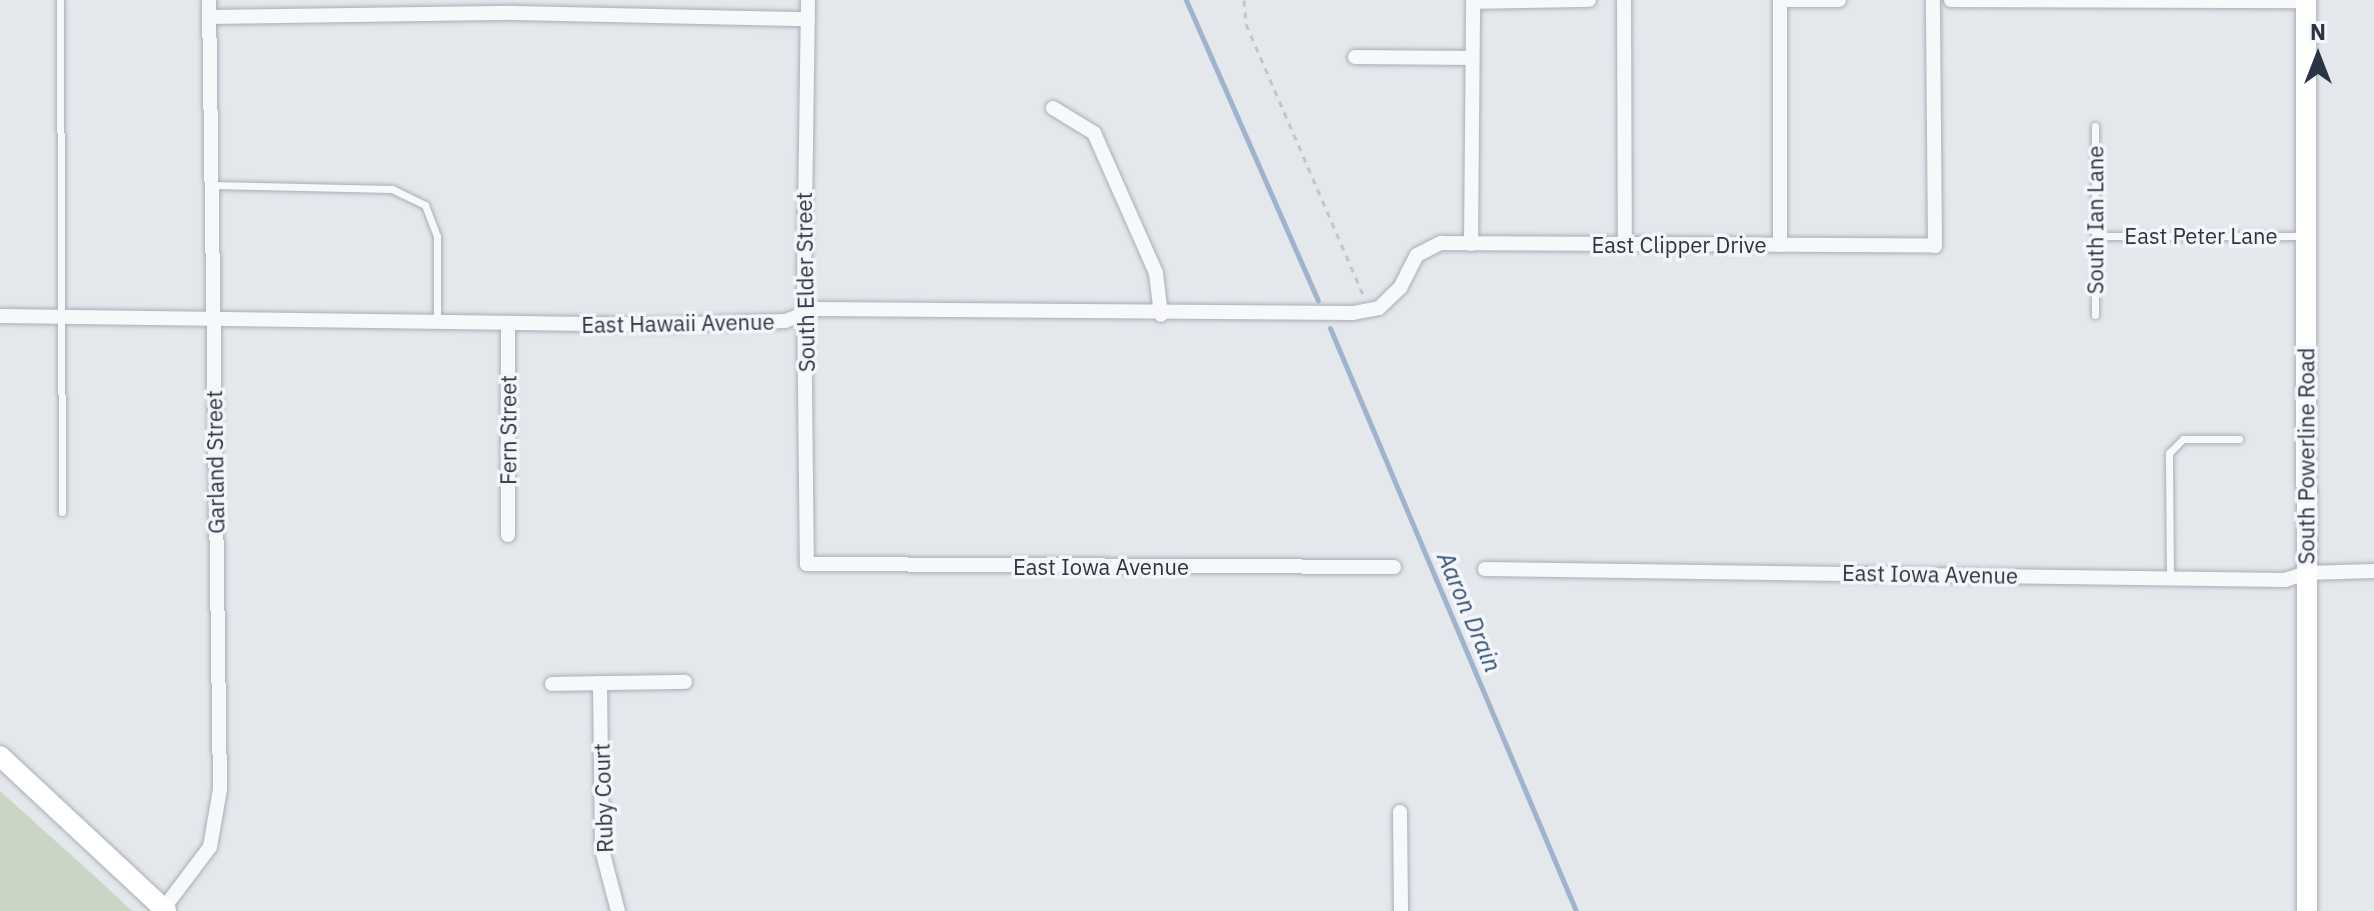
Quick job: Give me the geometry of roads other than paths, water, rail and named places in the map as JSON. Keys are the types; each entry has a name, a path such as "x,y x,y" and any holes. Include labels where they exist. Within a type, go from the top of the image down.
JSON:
{"street":[{"name":"Garland Street","path":"165,910 210,847 220,789 209,0"},
{"name":"South Elder Street","path":"807,564 805,314 808,0"},
{"path":"1471,244 1473,2 1589,0"},
{"path":"1624,0 1625,244"},
{"name":"East Clipper Drive","path":"1353,313 1369,310 1400,288 1417,255 1441,243 1780,245 1780,0 1839,0"},
{"path":"1780,245 1935,246 1933,0"},
{"path":"1951,0 2306,0"},
{"name":"South Powerline Road","path":"2306,0 2307,911"},
{"path":"210,17 514,6 808,19"},
{"path":"1355,57 1472,58"},
{"path":"1053,108 1094,133 1156,273 1161,315"},
{"name":"East Hawaii Avenue","path":"0,316 214,316 437,320 508,325 785,321 818,309 1161,315 1353,313"},
{"name":"Fern Street","path":"508,325 508,535"},
{"name":"East Iowa Avenue","path":"807,564 1394,567"},
{"name":"East Iowa Avenue","path":"1485,569 2285,580 2306,573 2374,571"},
{"path":"552,684 685,682"},
{"name":"Ruby Court","path":"600,683 602,850 618,911"},
{"path":"0,756 165,910"},
{"path":"1400,812 1401,911"}],"lane":[{"path":"60,0 62,512"},
{"name":"South Ian Lane","path":"2095,126 2095,315"},
{"path":"210,185 392,189 425,205 437,236 437,320"},
{"name":"East Peter Lane","path":"2095,236 2306,236"},
{"path":"2170,578 2169,453 2183,439 2239,439"}],"waterway":[{"name":"Aaron Drain","path":"1186,0 1318,300"},
{"name":"Aaron Drain","path":"1330,328 1576,911"}]}
